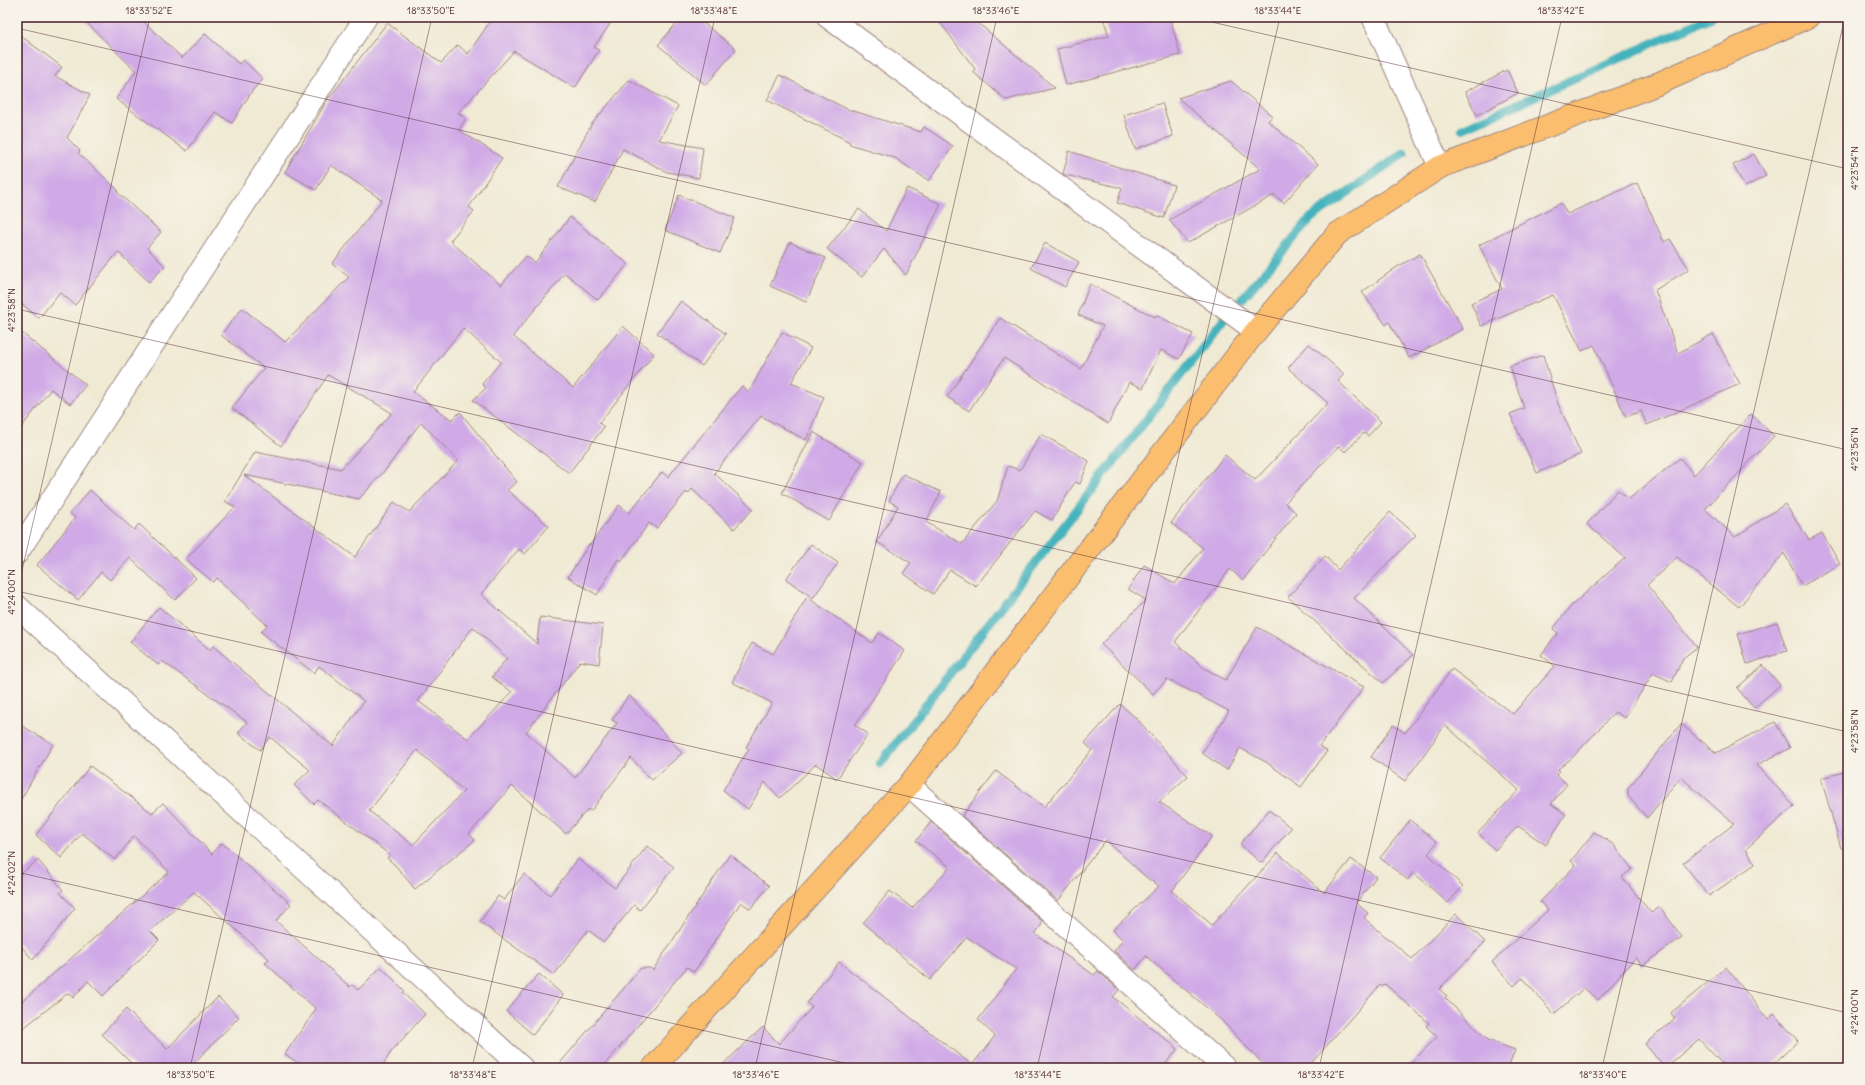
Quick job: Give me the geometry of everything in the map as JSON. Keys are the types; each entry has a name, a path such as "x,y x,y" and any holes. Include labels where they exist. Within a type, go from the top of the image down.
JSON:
{"main road":[{"path":"653,1068 909,785 1256,330 1336,234 1440,167 1655,85 1808,17"}],"street":[{"path":"17,553 366,17"},
{"path":"828,17 1256,330"},
{"path":"1373,17 1440,167"},
{"path":"17,606 522,1068"},
{"path":"909,785 1225,1068"}],"building":[{"path":"81,17 139,17 182,58 205,34 239,64 243,60 263,79 252,91 232,123 215,112 187,151 116,99 136,71"},
{"path":"493,17 615,17 594,47 599,50 575,88 514,51 458,113 466,118 459,130 502,158 469,207 474,211 450,241 501,285 526,256 535,263 570,217 628,264 598,300 565,273 513,336 573,388 623,326 654,354 599,423 604,427 569,473 473,400 486,388 482,384 501,362 463,328 413,392 452,420 460,412 517,482 507,490 549,526 525,554 519,549 481,594 537,644 540,617 603,625 599,664 580,661 526,732 575,778 617,723 612,720 629,695 682,753 652,780 631,758 591,811 588,809 566,834 512,786 469,834 475,840 415,889 395,865 387,858 390,855 318,800 314,804 294,785 310,770 270,737 260,750 238,733 247,722 162,661 158,665 130,642 159,607 210,650 213,646 333,746 364,701 319,666 314,673 261,632 267,625 217,578 213,582 186,559 235,507 225,501 255,452 341,469 392,413 328,375 281,446 232,408 264,368 221,335 242,308 285,342 349,277 332,264 382,200 331,165 316,190 285,172 329,97 387,23 441,63 458,45 468,54","holes":["421,422 458,461 409,512 394,502 355,557 244,475 359,499 387,468","473,627 507,658 492,677 512,692 468,739 418,701","417,750 464,791 413,845 369,811"]},
{"path":"682,17 696,17 736,49 706,85 658,45"},
{"path":"936,17 971,17 1055,88 1006,100 973,72 975,69"},
{"path":"1103,17 1170,17 1180,55 1066,85 1057,49 1109,36"},
{"path":"17,33 62,67 55,76 90,95 67,138 80,151 78,153 118,190 117,192 161,232 147,248 165,266 149,282 118,252 75,305 60,292 39,318 17,300"},
{"path":"1507,70 1518,93 1477,115 1465,92"},
{"path":"780,75 847,109 921,132 924,127 953,146 929,181 895,158 849,144 850,142 767,100"},
{"path":"629,80 678,106 659,140 703,148 699,178 667,172 623,149 595,202 558,187 591,125"},
{"path":"1231,81 1272,116 1268,121 1318,164 1284,203 1274,195 1188,243 1169,220 1260,169 1178,98"},
{"path":"1162,103 1173,136 1135,149 1124,115"},
{"path":"1069,151 1174,185 1164,218 1117,203 1122,188 1063,174"},
{"path":"1754,154 1766,176 1745,187 1733,165"},
{"path":"1637,183 1664,242 1670,239 1689,269 1655,290 1678,353 1713,334 1740,384 1647,425 1641,411 1626,417 1594,345 1582,351 1553,295 1481,326 1471,303 1502,289 1479,245 1561,203 1567,214"},
{"path":"907,188 941,204 906,275 884,249 862,277 827,249 859,209 886,231"},
{"path":"679,195 735,218 720,253 665,230"},
{"path":"790,242 826,258 806,302 770,286"},
{"path":"1045,243 1079,262 1065,287 1031,268"},
{"path":"1420,254 1463,329 1409,358 1389,322 1386,325 1362,292 1397,267"},
{"path":"1090,284 1155,317 1156,315 1193,334 1179,359 1161,350 1143,388 1129,382 1108,424 1004,358 969,411 947,397 1000,318 1081,369 1103,326 1078,315"},
{"path":"681,301 726,334 702,366 657,333"},
{"path":"17,329 86,385 70,404 51,389 17,433"},
{"path":"782,332 811,348 791,383 824,397 806,440 761,416 714,473 753,509 734,529 692,489 688,494 686,492 657,528 649,523 621,561 618,559 597,595 568,577 589,544 590,545 619,505 629,513 662,472 668,477 742,386 749,392"},
{"path":"1309,344 1344,374 1338,381 1381,422 1368,436 1364,433 1345,452 1339,446 1285,503 1296,513 1243,580 1230,569 1175,642 1204,668 1226,680 1257,627 1364,687 1319,746 1327,751 1301,787 1266,762 1240,748 1227,770 1202,753 1229,711 1167,679 1153,694 1101,644 1146,600 1128,589 1144,565 1175,584 1203,548 1171,523 1225,455 1255,480 1328,403 1288,368"},
{"path":"1543,355 1558,404 1581,454 1537,473 1510,414 1524,408 1510,366"},
{"path":"1751,414 1774,436 1705,509 1735,537 1785,504 1809,540 1822,533 1840,564 1802,586 1784,553 1739,607 1677,557 1647,585 1697,647 1683,658 1672,682 1653,673 1625,718 1615,712 1572,758 1558,769 1560,771 1556,775 1567,784 1551,804 1566,814 1546,845 1518,826 1495,850 1478,833 1519,790 1445,725 1405,781 1371,757 1393,725 1405,733 1452,669 1513,714 1555,666 1541,655 1558,633 1553,629 1572,605 1625,558 1587,524 1618,490 1629,499 1680,458 1694,475"},
{"path":"813,432 863,462 829,521 782,493"},
{"path":"1041,434 1089,461 1080,484 1075,482 1052,520 1035,511 976,586 950,570 933,594 903,573 911,563 877,542 898,506 889,501 903,474 941,492 926,522 962,544 997,501 1008,466 1020,470"},
{"path":"90,490 134,530 139,524 196,578 175,600 130,558 110,580 101,572 78,600 37,565 75,518 70,513"},
{"path":"1390,512 1416,535 1354,598 1413,655 1383,683 1288,597 1325,556 1338,570"},
{"path":"811,544 838,563 813,598 786,579"},
{"path":"807,597 872,643 879,633 905,651 855,725 868,734 837,779 816,764 780,798 765,782 748,809 723,790 749,749 746,747 772,703 732,682 752,643 773,654"},
{"path":"1777,622 1787,651 1747,664 1738,634"},
{"path":"1763,665 1780,685 1754,708 1737,688"},
{"path":"1120,704 1137,719 1188,776 1159,802 1212,836 1172,891 1212,925 1278,853 1324,893 1351,859 1376,877 1356,903 1368,913 1364,918 1412,959 1456,914 1485,942 1439,989 1447,996 1445,998 1488,1040 1515,1050 1508,1068 1406,1068 1437,1037 1426,1026 1429,1023 1385,984 1382,987 1380,985 1307,1068 1267,1068 1221,1020 1146,956 1135,970 1114,951 1123,940 1113,930 1159,886 1146,877 1106,840 1058,901 962,816 996,771 1044,807 1092,750 1085,743"},
{"path":"1775,722 1790,748 1757,765 1794,806 1746,849 1755,864 1709,896 1683,863 1734,824 1681,777 1647,818 1628,796 1628,788 1681,724 1716,753"},
{"path":"17,723 53,744 17,806"},
{"path":"90,766 152,813 163,803 212,854 222,843 291,904 276,921 350,987 352,985 358,990 381,967 405,991 403,993 425,1014 391,1052 381,1068 305,1068 285,1054 316,1009 265,963 269,959 194,892 150,931 159,940 103,996 88,981 73,998 68,993 17,1033 17,1006 169,872 134,836 115,860 82,833 61,858 36,835"},
{"path":"1848,771 1848,847 1841,848 1821,778"},
{"path":"1269,810 1291,828 1261,863 1240,844"},
{"path":"1410,820 1437,842 1428,854 1463,886 1448,903 1413,872 1408,880 1380,858"},
{"path":"931,822 1042,921 1042,924 1035,934 1094,975 1098,971 1119,990 1113,997 1178,1049 1162,1068 719,1068 763,1027 779,1044 812,1007 807,1003 839,962 972,1065 995,1036 978,1020 1016,969 967,937 930,980 863,923 890,891 912,908 950,867 916,841"},
{"path":"1594,832 1614,845 1632,869 1622,877 1651,913 1660,907 1682,937 1642,966 1636,957 1598,1000 1584,988 1554,1014 1522,978 1514,986 1492,962 1548,910 1540,902 1576,865 1571,861"},
{"path":"647,846 674,867 640,910 634,905 604,942 588,930 554,975 480,922 498,896 504,900 524,874 550,895 578,859 615,888"},
{"path":"730,854 769,886 750,909 741,902 694,972 687,967 602,1068 556,1068 641,968 650,968 653,970"},
{"path":"38,860 63,890 60,893 75,908 33,960 17,941 17,877"},
{"path":"1726,967 1768,1020 1774,1014 1798,1041 1769,1068 1726,1068 1699,1039 1665,1068 1645,1044 1675,1019 1671,1013"},
{"path":"539,974 563,995 533,1035 506,1011"},
{"path":"218,997 239,1017 189,1068 136,1068 102,1034 126,1009 167,1049"}],"waterway":[{"path":"1462,129 1711,17"},
{"path":"1242,299 1311,218 1404,153"},
{"path":"880,764 1225,318"}]}
